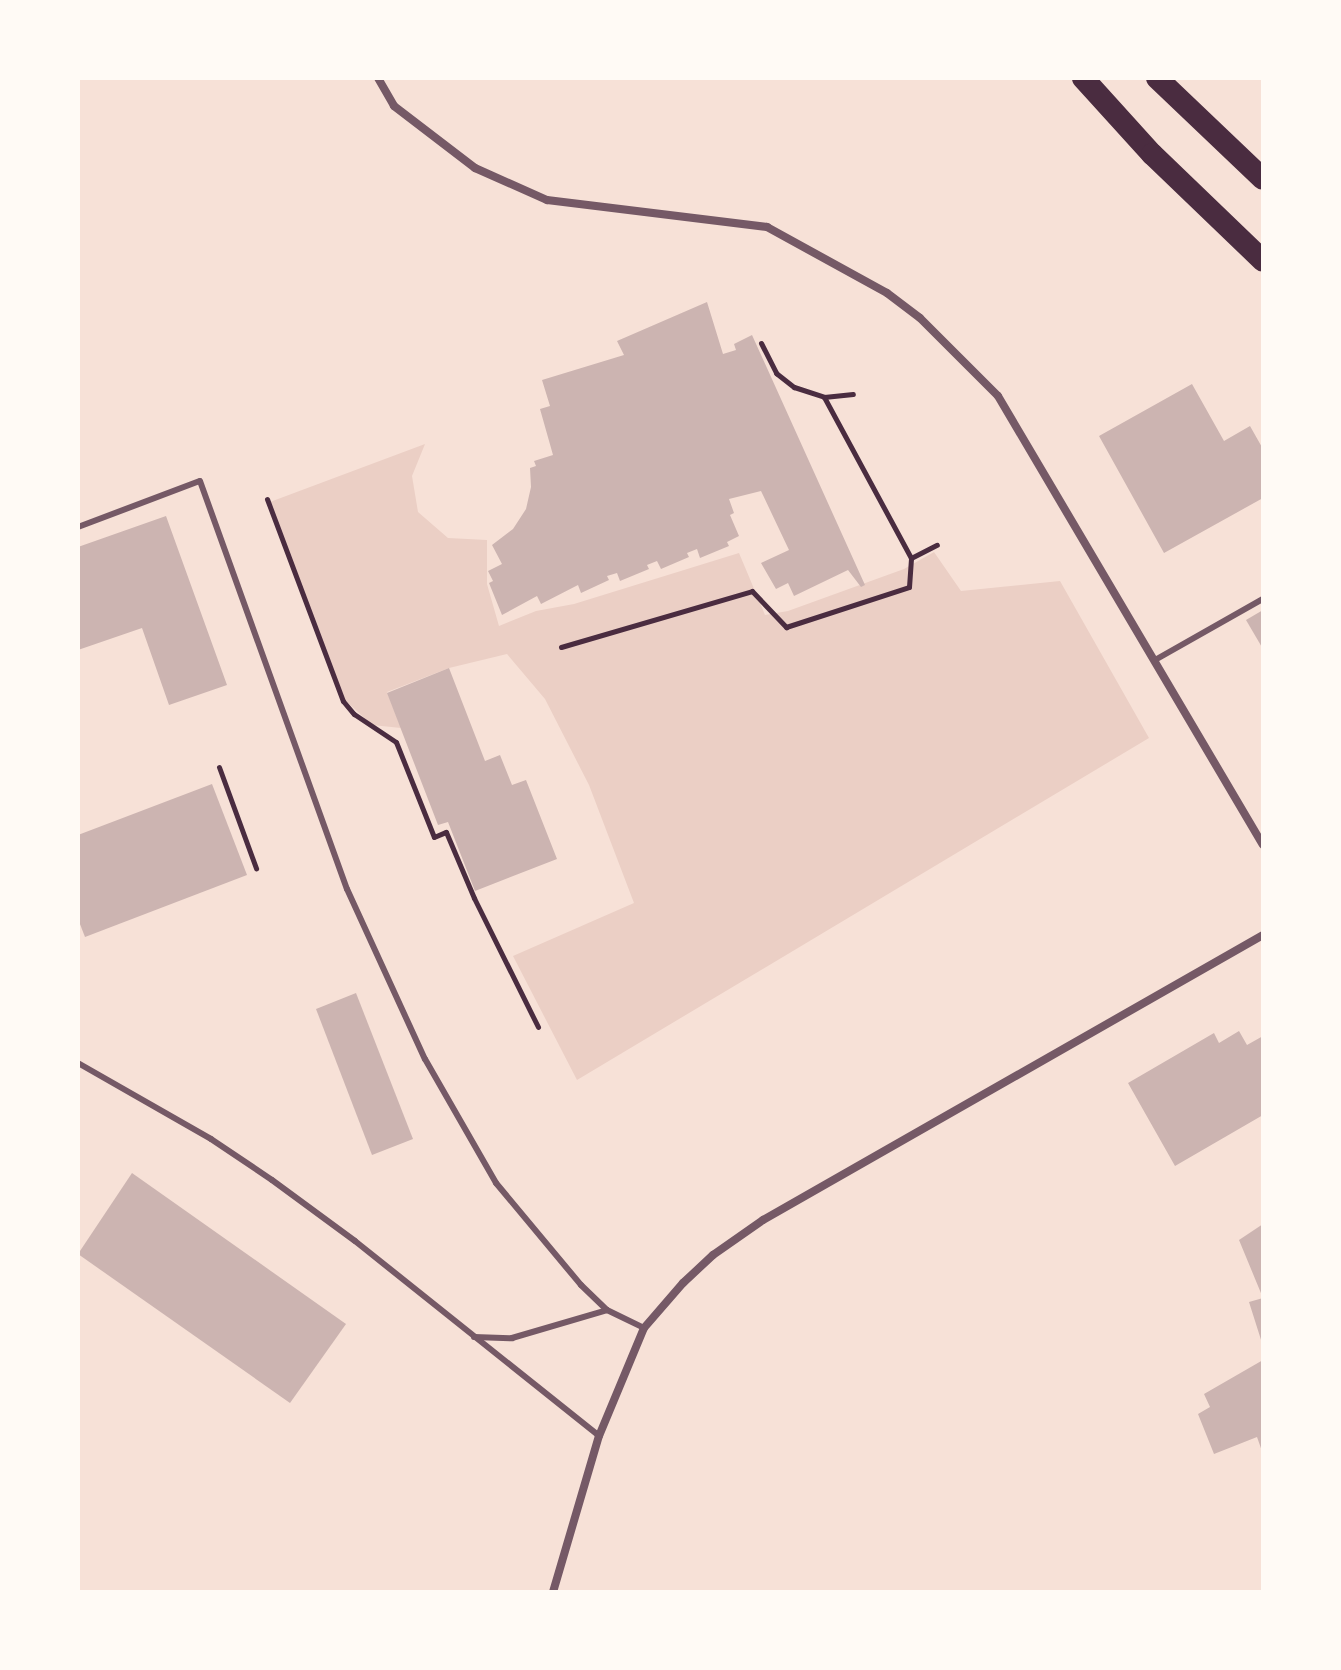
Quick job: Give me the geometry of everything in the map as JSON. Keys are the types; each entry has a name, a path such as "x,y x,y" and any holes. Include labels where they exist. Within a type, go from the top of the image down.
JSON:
{"highway":[{"path":"1083,78 1152,154 1263,261"},
{"path":"1157,78 1263,179"}],"street":[{"path":"378,78 394,106 475,168 547,200 767,227 875,286 920,318 998,396 1263,845"},
{"path":"553,1592 599,1436 644,1328 683,1283 713,1255 763,1220 1263,935"}],"lane":[{"path":"78,527 200,481 347,889 425,1059 496,1183 581,1285 607,1310 644,1328"},
{"path":"1155,660 1263,599"},
{"path":"78,1063 211,1139 272,1180 355,1241 599,1436"},
{"path":"474,1337 512,1338 607,1310"}],"path":[{"path":"761,343 766,359 787,382 803,392 824,397 853,394"},
{"path":"561,647 752,591 786,627 909,587 911,558 824,397"},
{"path":"267,499 343,701 354,714 396,742 434,837 446,832 474,898 538,1027"},
{"path":"911,558 937,545"},
{"path":"219,767 256,868"}],"shaded area":[{"path":"425,444 412,476 418,512 448,538 487,540 487,584 499,626 536,611 574,604 739,553 765,615 788,611 904,569 934,552 961,591 1060,581 1149,738 577,1080 513,956 634,903 589,785 545,699 507,654 449,668 387,692 401,728 372,725 345,700 270,502"}],"building":[{"path":"707,302 723,354 736,350 734,344 752,335 865,585 861,587 848,570 794,596 788,583 776,589 761,563 789,550 761,491 729,499 734,513 730,515 739,536 727,542 729,546 700,558 697,549 687,553 689,557 661,569 657,561 647,565 649,569 620,581 617,573 607,576 609,580 581,593 578,585 541,604 537,596 502,615 489,583 493,581 488,571 502,564 492,545 513,529 526,509 531,487 530,468 536,466 534,461 553,455 540,409 550,406 542,380 624,355 617,341"},
{"path":"1192,384 1224,441 1250,426 1263,449 1263,498 1164,553 1099,436"},
{"path":"166,516 227,685 169,705 142,628 78,650 78,547"},
{"path":"1263,610 1263,649 1246,620"},
{"path":"449,668 485,761 500,755 512,785 526,780 557,859 475,891 448,822 438,825 387,693"},
{"path":"212,784 247,875 85,937 78,919 78,835"},
{"path":"356,993 413,1139 372,1155 316,1009"},
{"path":"1239,1031 1247,1045 1263,1036 1263,1115 1175,1166 1128,1083 1214,1033 1219,1043"},
{"path":"132,1173 346,1324 290,1403 78,1254"},
{"path":"1263,1224 1263,1298 1239,1240"},
{"path":"1263,1298 1263,1342 1262,1343 1249,1302"},
{"path":"1263,1360 1263,1454 1257,1437 1214,1454 1198,1414 1210,1407 1204,1394"}]}
